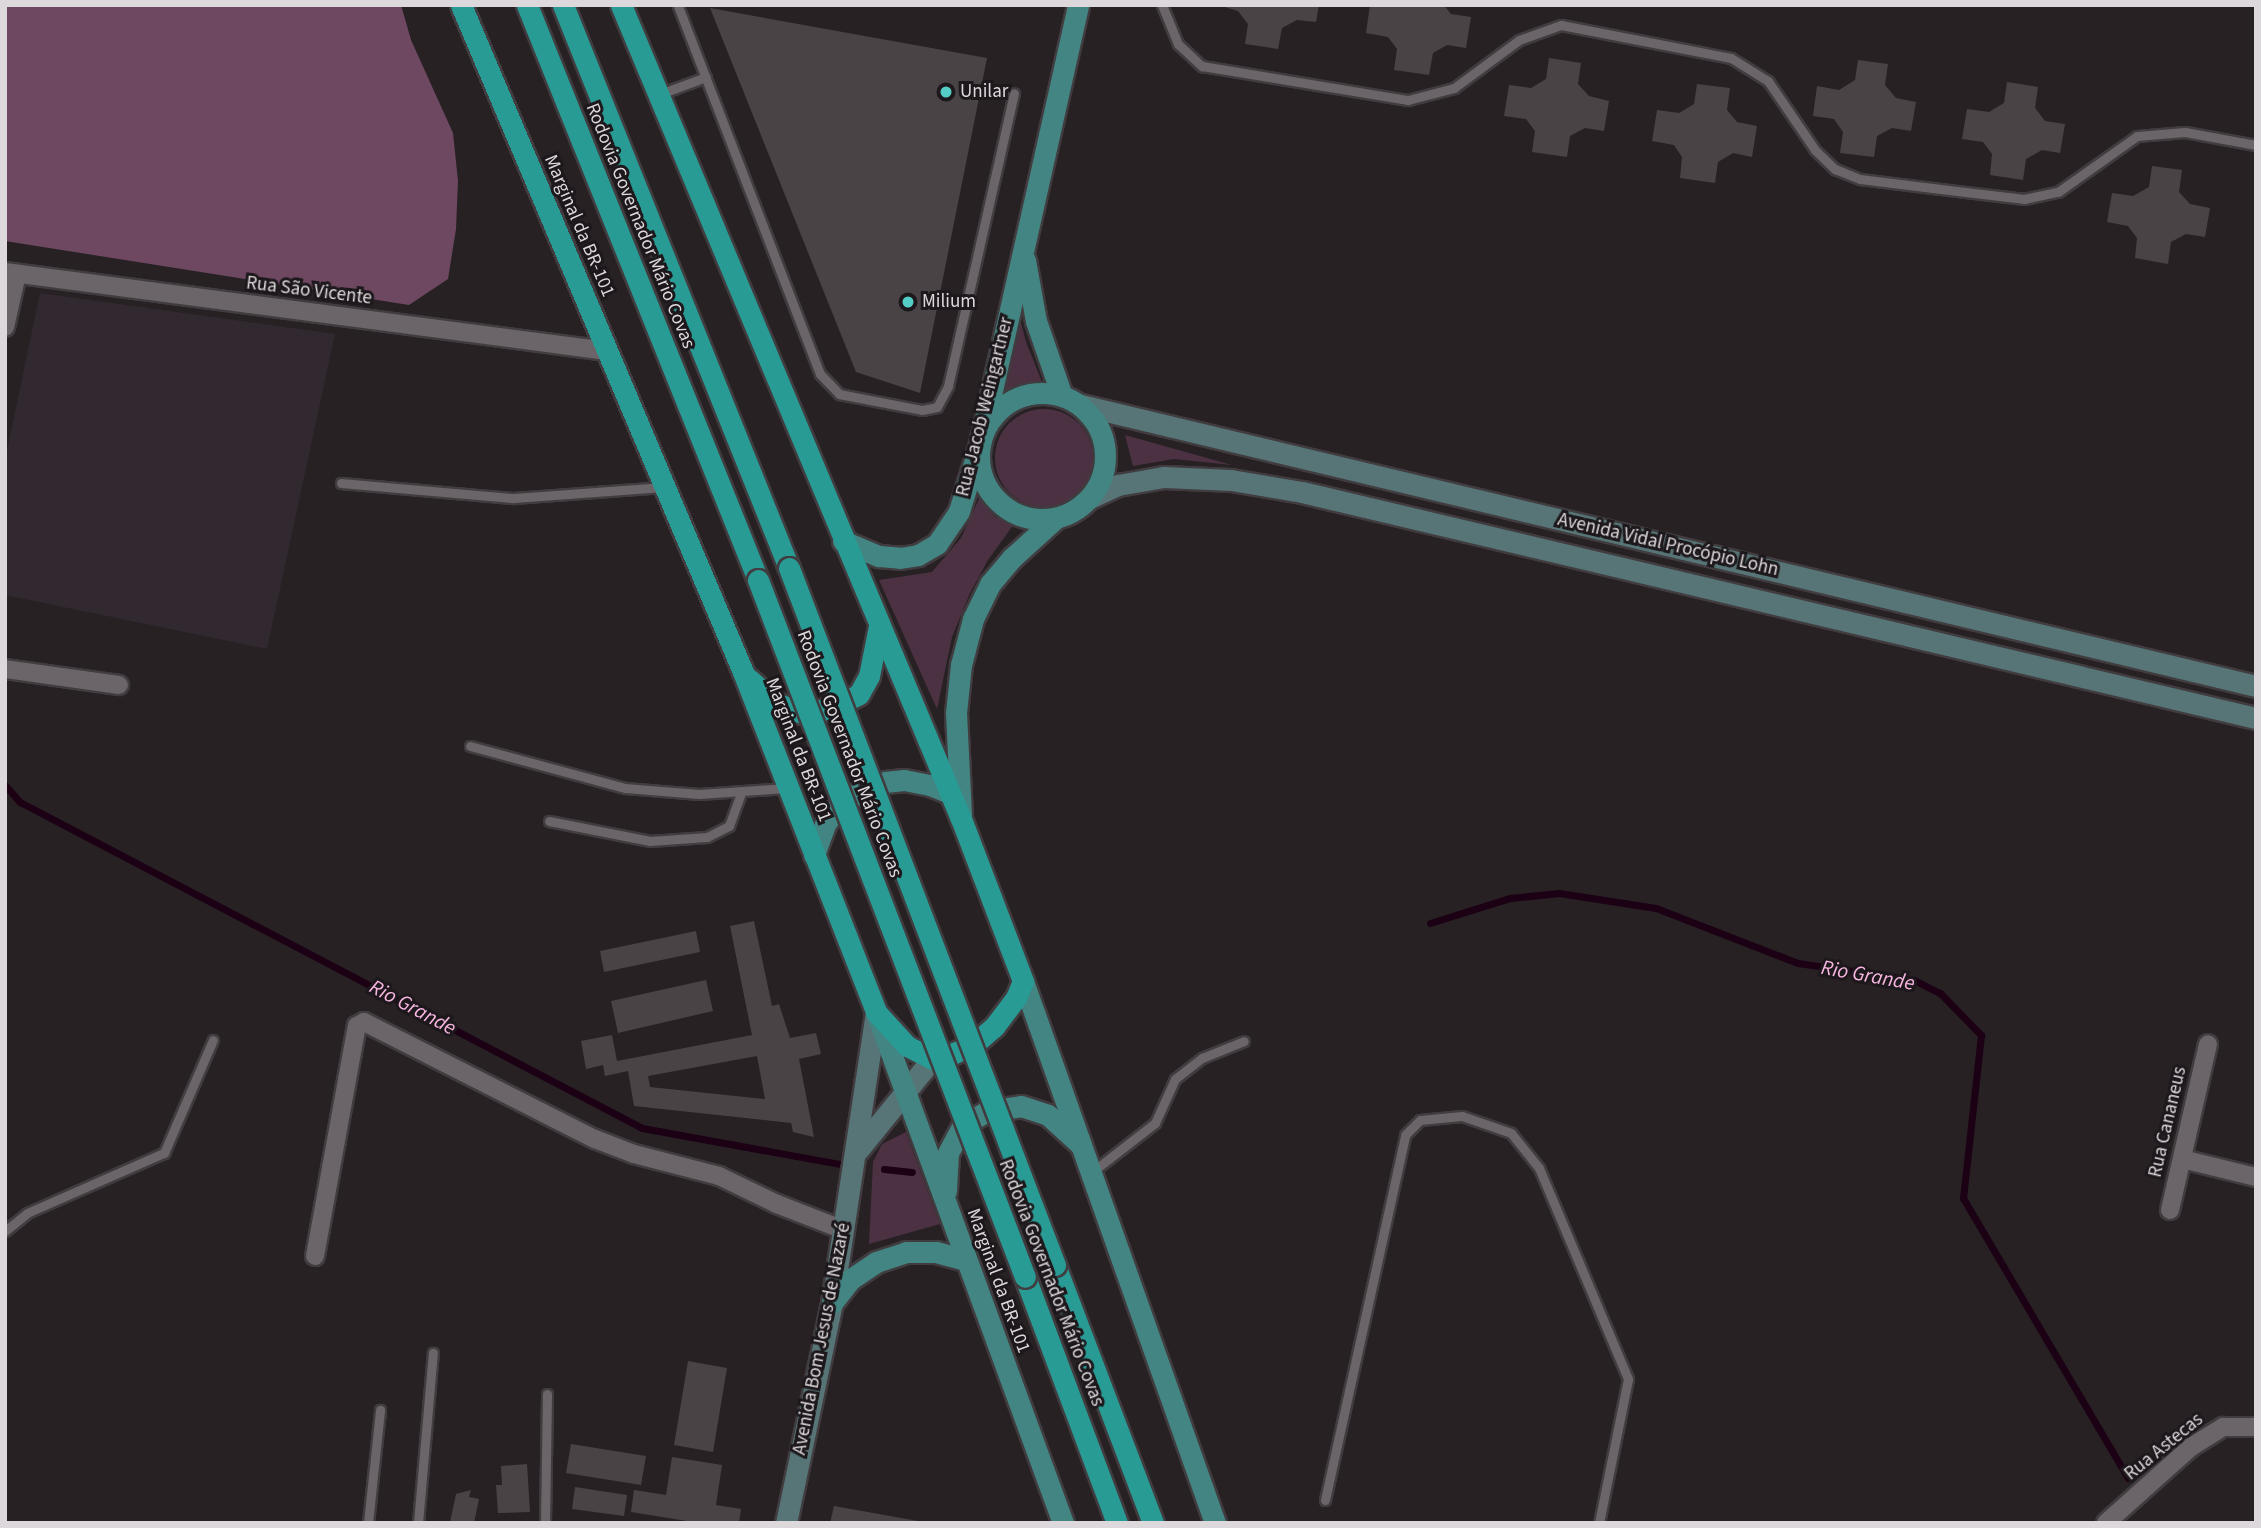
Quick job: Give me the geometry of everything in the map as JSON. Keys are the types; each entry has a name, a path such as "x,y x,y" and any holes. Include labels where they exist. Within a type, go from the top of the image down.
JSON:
{"highway":[{"name":"Marginal da BR-101","path":"461,5 743,672 876,1012"},
{"name":"Rodovia Governador Mário Covas","path":"563,5 789,568 1153,1523"},
{"path":"621,5 961,819 1023,981 1016,998 994,1027 973,1045 932,1059 907,1046 876,1012"},
{"name":"Rodovia Governador Mário Covas","path":"528,9 758,580 1117,1523"},
{"path":"743,672 757,689 776,703 802,713 832,708 859,694 869,676 879,626"}],"main road":[{"name":"Rua Jacob Weingartner","path":"843,541 879,556 900,558 918,555 937,544 959,511 980,443 1078,5"},
{"name":"Rua Jacob Weingartner","path":"1023,248 1036,321 1062,396"},
{"path":"1041,393 1062,396 1081,405 1095,420 1104,439 1104,469 1092,497 1076,510 1056,518 1035,520 1015,514 998,502 985,485 979,465 980,443 988,424 1002,407 1020,397 1041,393"},
{"path":"961,819 956,713 961,665 973,619 990,584 1012,558 1056,518"},
{"path":"814,855 825,824 835,810 856,794 885,782 904,780 930,785 950,793"},
{"path":"1023,981 1215,1523"},
{"name":"Marginal da BR-101","path":"876,1012 1063,1523"},
{"path":"948,1210 945,1178 948,1153 963,1125 987,1111 1021,1106 1048,1115 1083,1146"},
{"path":"832,1303 859,1273 876,1262 906,1252 936,1252 966,1260"}],"street":[{"name":"Rua São Vicente","path":"11,273 607,351"},
{"path":"5,327 11,273"},
{"name":"Avenida Vidal Procópio Lohn","path":"1081,405 2251,685"},
{"name":"Avenida Vidal Procópio Lohn","path":"1092,497 1118,485 1164,477 1231,480 1303,492 2247,716"},
{"path":"5,669 119,685"},
{"path":"2247,716 2251,685"},
{"name":"Avenida Bom Jesus de Nazaré","path":"786,1523 832,1303 876,1012"},
{"path":"315,1256 357,1026 364,1023 595,1139 634,1154 719,1177 776,1204 844,1230"},
{"name":"Rua Cananeus","path":"2170,1210 2208,1044"},
{"name":"Avenida Bom Jesus de Nazaré","path":"854,1155 932,1059"},
{"path":"2182,1159 2256,1177"},
{"name":"Rua Astecas","path":"2106,1523 2191,1447 2223,1427 2246,1424 2256,1427"}],"lane":[{"path":"1162,5 1178,44 1202,66 1408,100 1454,88 1519,40 1560,25 1731,58 1768,81 1815,150 1835,169 1860,179 2024,199 2058,192 2137,136 2185,132 2256,145"},
{"path":"678,6 820,374 839,394 922,410 937,407 948,386 1014,93"},
{"path":"658,94 706,77"},
{"path":"341,483 514,498 665,487"},
{"path":"470,746 625,788 699,794 788,788"},
{"path":"549,821 650,841 707,837 729,826 742,791"},
{"path":"5,1231 27,1213 163,1153 213,1040"},
{"path":"1092,1172 1155,1123 1175,1079 1202,1058 1244,1041"},
{"path":"1325,1500 1405,1135 1420,1120 1462,1116 1511,1133 1539,1168 1628,1379 1599,1523"},
{"path":"418,1523 433,1353"},
{"path":"545,1523 547,1394"},
{"path":"368,1523 380,1410"}],"shaded area":[{"path":"5,5 401,5 411,40 453,133 458,181 456,229 448,279 409,305 5,241"},
{"path":"40,293 335,334 267,649 5,595 5,460"},
{"path":"1019,315 1026,342 1042,382 1015,385 1005,392"},
{"path":"1044,409 1063,412 1079,423 1090,439 1093,458 1090,477 1079,493 1063,504 1044,507 1025,504 1009,493 998,477 995,458 998,439 1009,423 1025,412"},
{"path":"1125,435 1232,465 1174,459 1133,466"},
{"path":"979,499 995,517 1014,524 988,560 970,593 952,637 937,709 879,580 932,572 961,538"},
{"path":"906,1132 940,1224 869,1244 873,1162 882,1144"}],"building":[{"path":"1218,5 1319,5 1316,22 1297,20 1282,28 1278,49 1245,44 1248,24 1238,11"},
{"path":"1370,5 1444,5 1451,14 1471,17 1466,48 1447,45 1433,53 1429,75 1394,70 1397,49 1388,37 1366,33"},
{"path":"710,8 987,58 920,393 856,372"},
{"path":"1549,58 1581,63 1578,84 1589,96 1609,101 1604,131 1585,128 1570,136 1567,157 1532,152 1535,131 1526,119 1504,116 1509,85 1531,88 1546,79"},
{"path":"1858,60 1888,64 1885,85 1896,98 1916,102 1911,131 1892,128 1877,136 1874,157 1840,153 1843,132 1834,119 1813,116 1817,86 1839,90 1855,80"},
{"path":"2007,82 2038,87 2035,108 2045,121 2065,124 2060,153 2042,150 2026,159 2023,180 1990,175 1992,154 1983,142 1962,139 1967,109 1989,112 2004,103"},
{"path":"1697,84 1730,88 1727,110 1737,122 1757,126 1752,157 1733,153 1718,162 1715,183 1680,178 1682,157 1674,145 1652,141 1657,110 1679,113 1694,104"},
{"path":"2152,166 2182,170 2179,192 2190,204 2210,208 2205,237 2186,234 2171,242 2168,264 2135,258 2137,238 2128,226 2107,222 2112,193 2133,196 2149,187"},
{"path":"754,921 772,1006 779,1004 790,1038 816,1033 821,1054 799,1059 814,1137 793,1132 791,1123 634,1106 628,1071 605,1076 603,1065 586,1069 581,1041 612,1035 617,1061 752,1035 730,926","holes":["757,1056 765,1099 650,1087 648,1076"]},
{"path":"696,931 700,952 604,972 600,951"},
{"path":"706,980 713,1011 618,1033 611,1001"},
{"path":"688,1361 727,1368 713,1452 674,1445"},
{"path":"571,1444 646,1456 641,1485 566,1473"},
{"path":"672,1457 722,1465 716,1505 741,1509 739,1523 699,1523 631,1512 634,1490 666,1495"},
{"path":"527,1464 530,1512 498,1513 496,1485 502,1485 501,1466"},
{"path":"575,1487 627,1495 624,1516 572,1509"},
{"path":"471,1490 469,1497 479,1499 474,1523 450,1522 456,1494"},
{"path":"834,1506 918,1521 830,1523"}],"waterway":[{"name":"Rio Grande","path":"5,785 20,802 642,1128 845,1165"},
{"name":"Rio Grande","path":"1430,923 1510,898 1559,893 1656,908 1798,963 1914,980 1940,993 1981,1035 1963,1198 2128,1478"},
{"name":"Rio Grande","path":"884,1169 912,1172"}],"place":[{"name":"Unilar","path":"946,92"},
{"name":"Milium","path":"908,302"}]}
